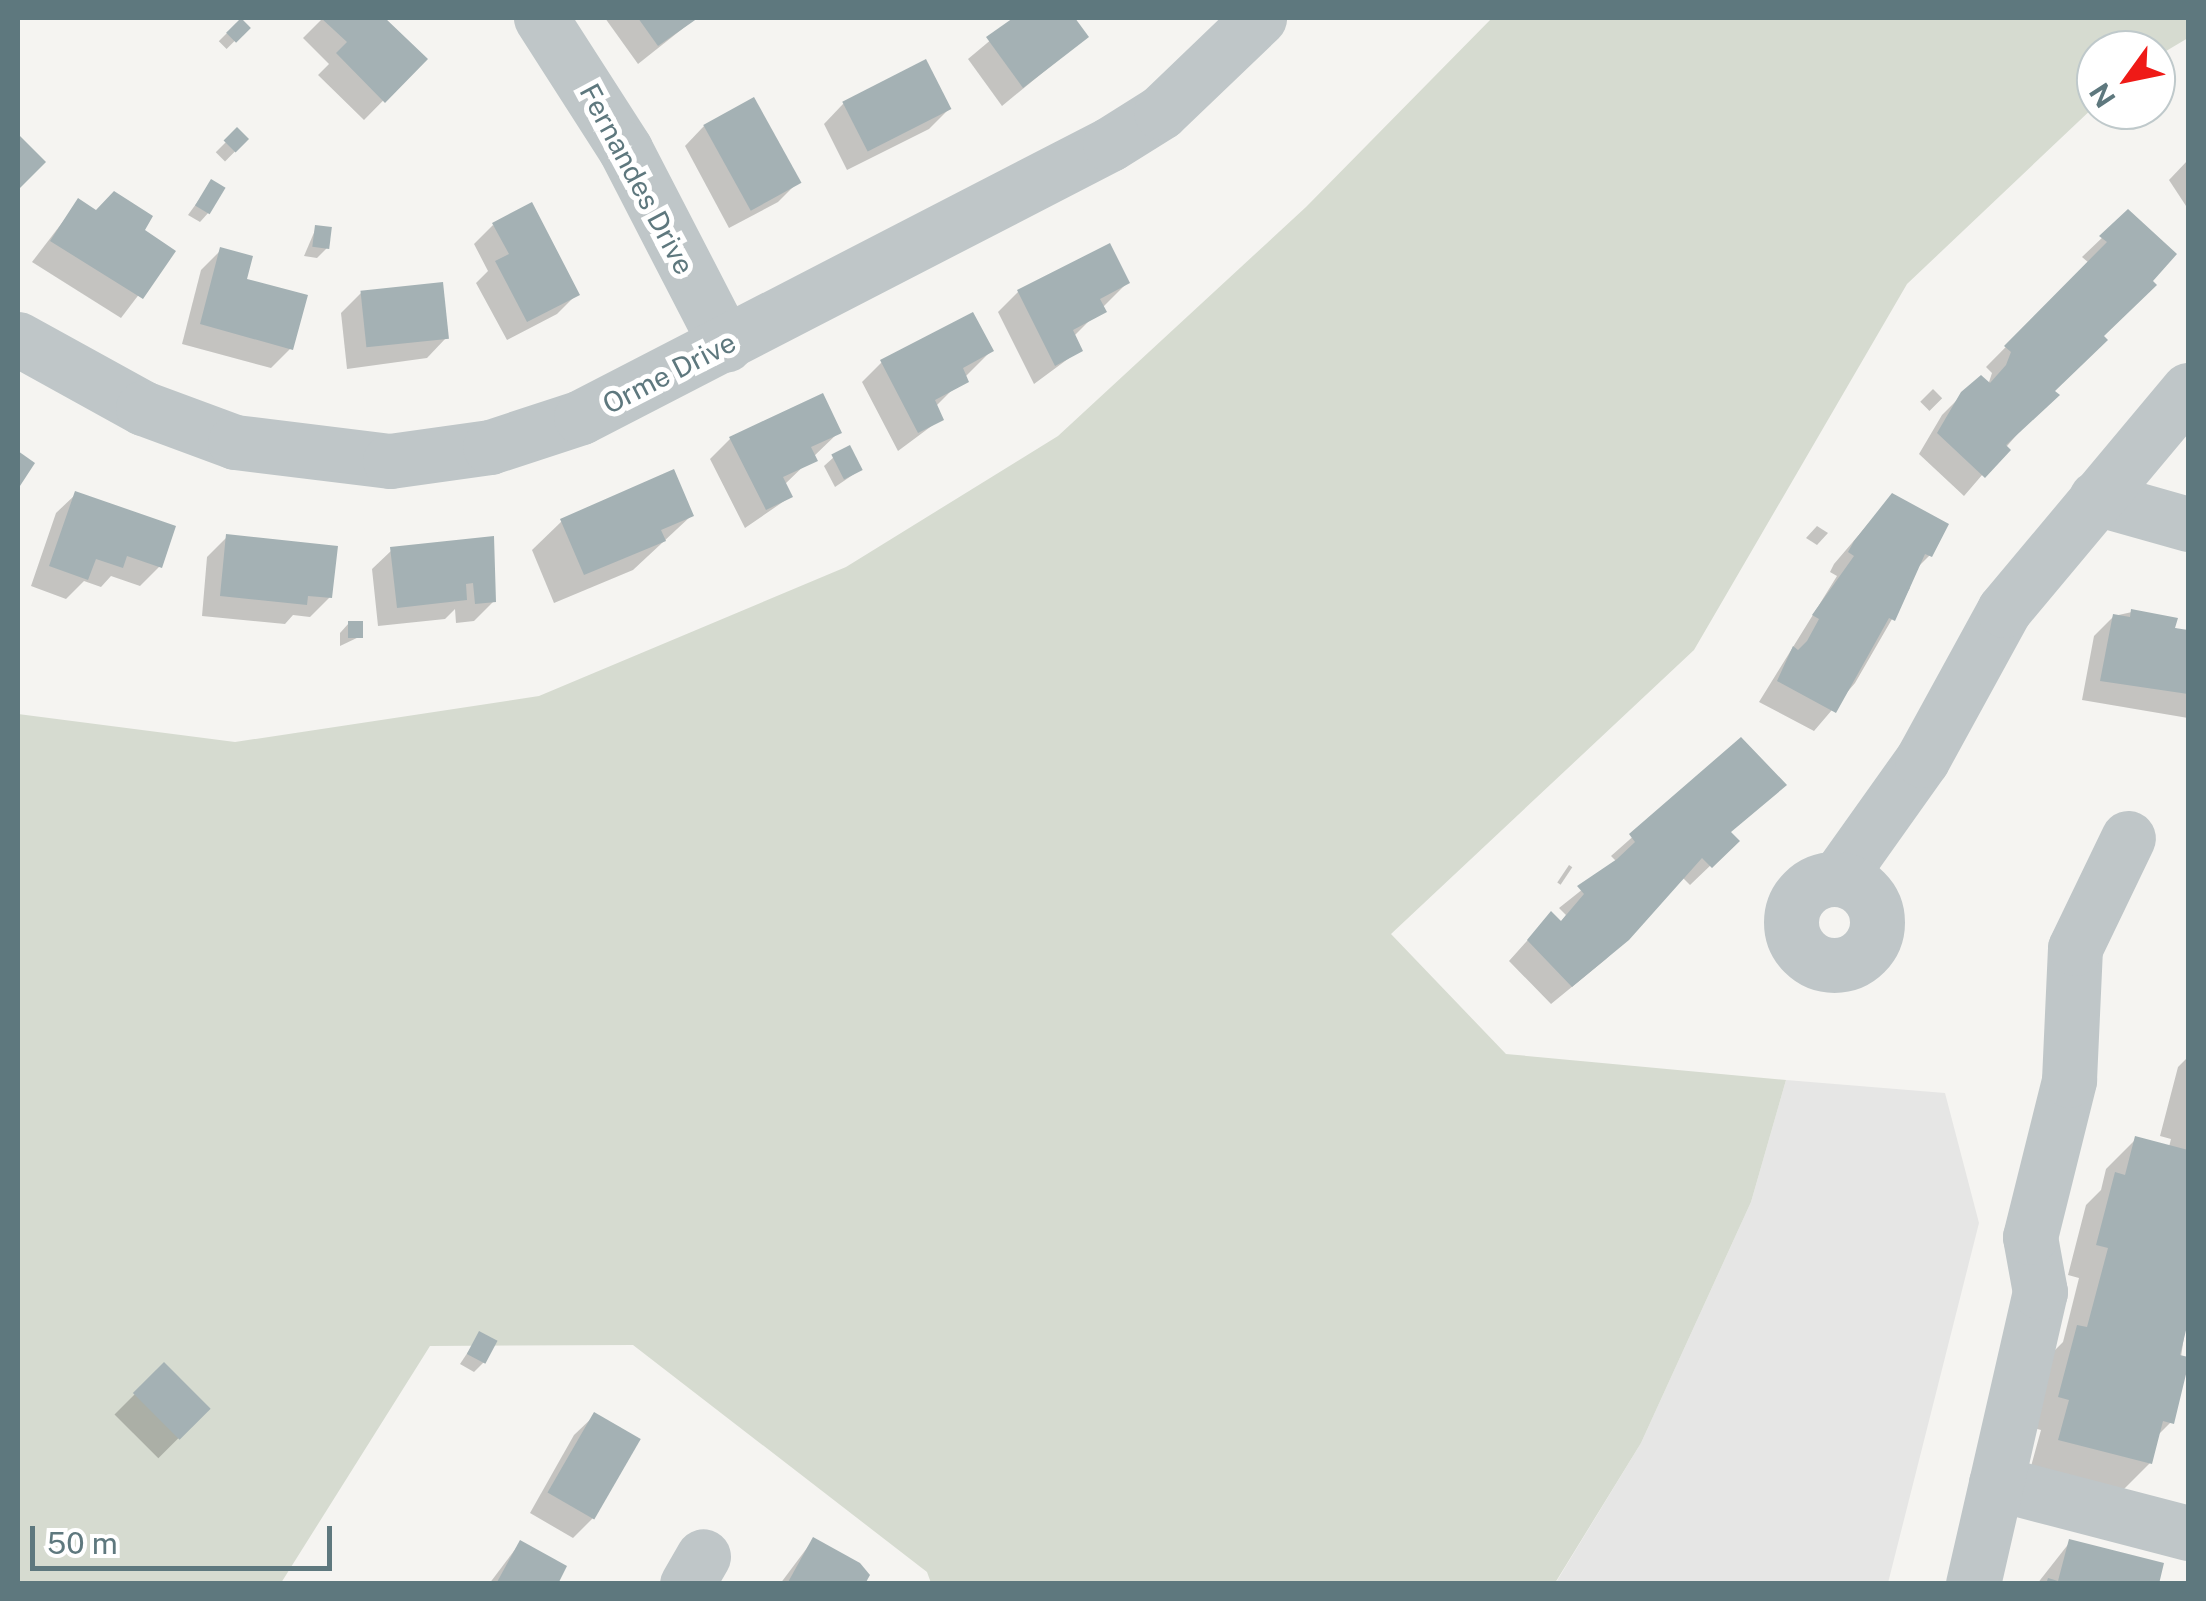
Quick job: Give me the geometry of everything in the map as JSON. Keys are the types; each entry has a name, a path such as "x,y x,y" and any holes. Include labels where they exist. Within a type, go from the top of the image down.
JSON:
{"street":[{"name":"Fernandes Drive","path":"541,18 625,149 726,345"},
{"name":"Orme Drive","path":"18,339 76,375 186,427 288,453 390,461 537,434 726,345 1110,144 1161,112 1259,18"},
{"path":"1838,878 1922,760 2004,610 2188,390"},
{"path":"2096,498 2188,524"},
{"path":"1973,1584 2040,1292 2030,1236 2070,1080 2075,948 2128,838"},
{"path":"1996,1484 2188,1534"}],"shaded area":[{"path":"1492,18 2188,18 2188,38 2176,45 2176,30 2076,30 2076,124 1907,284 1694,650 1391,934 1506,1054 1786,1080 1751,1202 1641,1443 1555,1583 931,1583 927,1572 633,1345 430,1346 281,1583 18,1584 18,714 235,742 539,696 846,567 1058,436 1306,207"},
{"path":"1786,1080 1945,1093 1979,1223 1888,1583 1555,1584 1641,1443 1751,1202"}],"building":[{"path":"241,18 251,28 236,43 226,33"},
{"path":"321,18 385,18 428,59 385,103 336,53 347,42"},
{"path":"638,18 698,18 658,46"},
{"path":"1013,18 1075,18 1089,37 1023,88 986,37"},
{"path":"926,59 951,109 868,152 842,102"},
{"path":"754,97 802,183 751,211 703,125"},
{"path":"237,127 249,139 236,152 224,140"},
{"path":"18,134 46,162 18,190"},
{"path":"211,179 226,188 210,214 195,206"},
{"path":"114,191 153,216 145,230 176,251 143,299 50,241 78,198 96,210"},
{"path":"532,202 580,295 527,322 495,261 509,254 492,223"},
{"path":"2128,209 2177,254 2153,281 2157,285 2055,391 2060,395 2006,445 2011,450 1985,478 1937,433 1961,392 1981,375 1990,383 2006,365 2011,352 2004,346 2107,242 2099,236"},
{"path":"315,225 332,227 329,249 312,247"},
{"path":"1110,243 1130,283 1100,299 1107,312 1073,330 1083,351 1055,366 1017,290"},
{"path":"220,247 253,256 247,279 308,295 293,350 200,324"},
{"path":"443,282 449,339 366,347 360,291"},
{"path":"973,312 994,351 963,368 969,382 935,400 944,420 918,433 880,360"},
{"path":"823,393 842,433 811,447 818,461 783,477 793,497 766,510 729,437"},
{"path":"850,445 863,470 844,479 831,455"},
{"path":"18,451 35,463 18,489"},
{"path":"674,469 694,516 661,530 666,541 584,575 560,519"},
{"path":"75,491 176,526 162,568 127,556 123,568 96,559 88,580 49,566"},
{"path":"1892,493 1949,524 1932,557 1925,554 1895,621 1889,618 1836,713 1777,681 1793,646 1798,650 1807,641 1819,619 1812,615 1854,556 1848,552 1854,541"},
{"path":"226,534 338,546 332,598 308,596 307,605 220,596"},
{"path":"494,536 496,602 475,604 473,583 466,584 467,600 397,608 390,547"},
{"path":"2131,609 2178,618 2175,628 2188,630 2188,694 2100,681 2113,614 2130,617"},
{"path":"348,621 363,621 363,638 348,638"},
{"path":"1741,737 1787,785 1731,832 1740,841 1712,868 1702,858 1629,940 1572,987 1527,940 1551,911 1561,921 1584,894 1577,886 1617,859 1635,842 1629,834"},
{"path":"2135,1136 2188,1150 2188,1322 2180,1355 2188,1357 2188,1366 2174,1424 2163,1421 2152,1464 2058,1440 2069,1400 2058,1397 2077,1325 2087,1327 2108,1248 2096,1245 2115,1172 2125,1175"},
{"path":"479,1331 498,1341 485,1364 467,1354"},
{"path":"164,1362 211,1409 180,1440 133,1393"},
{"path":"594,1412 641,1439 594,1520 548,1493"},
{"path":"813,1537 860,1563 870,1575 865,1584 787,1584"},
{"path":"2069,1539 2164,1563 2159,1584 2046,1584 2048,1578 2058,1581"},
{"path":"520,1540 567,1566 558,1584 496,1584"}]}
